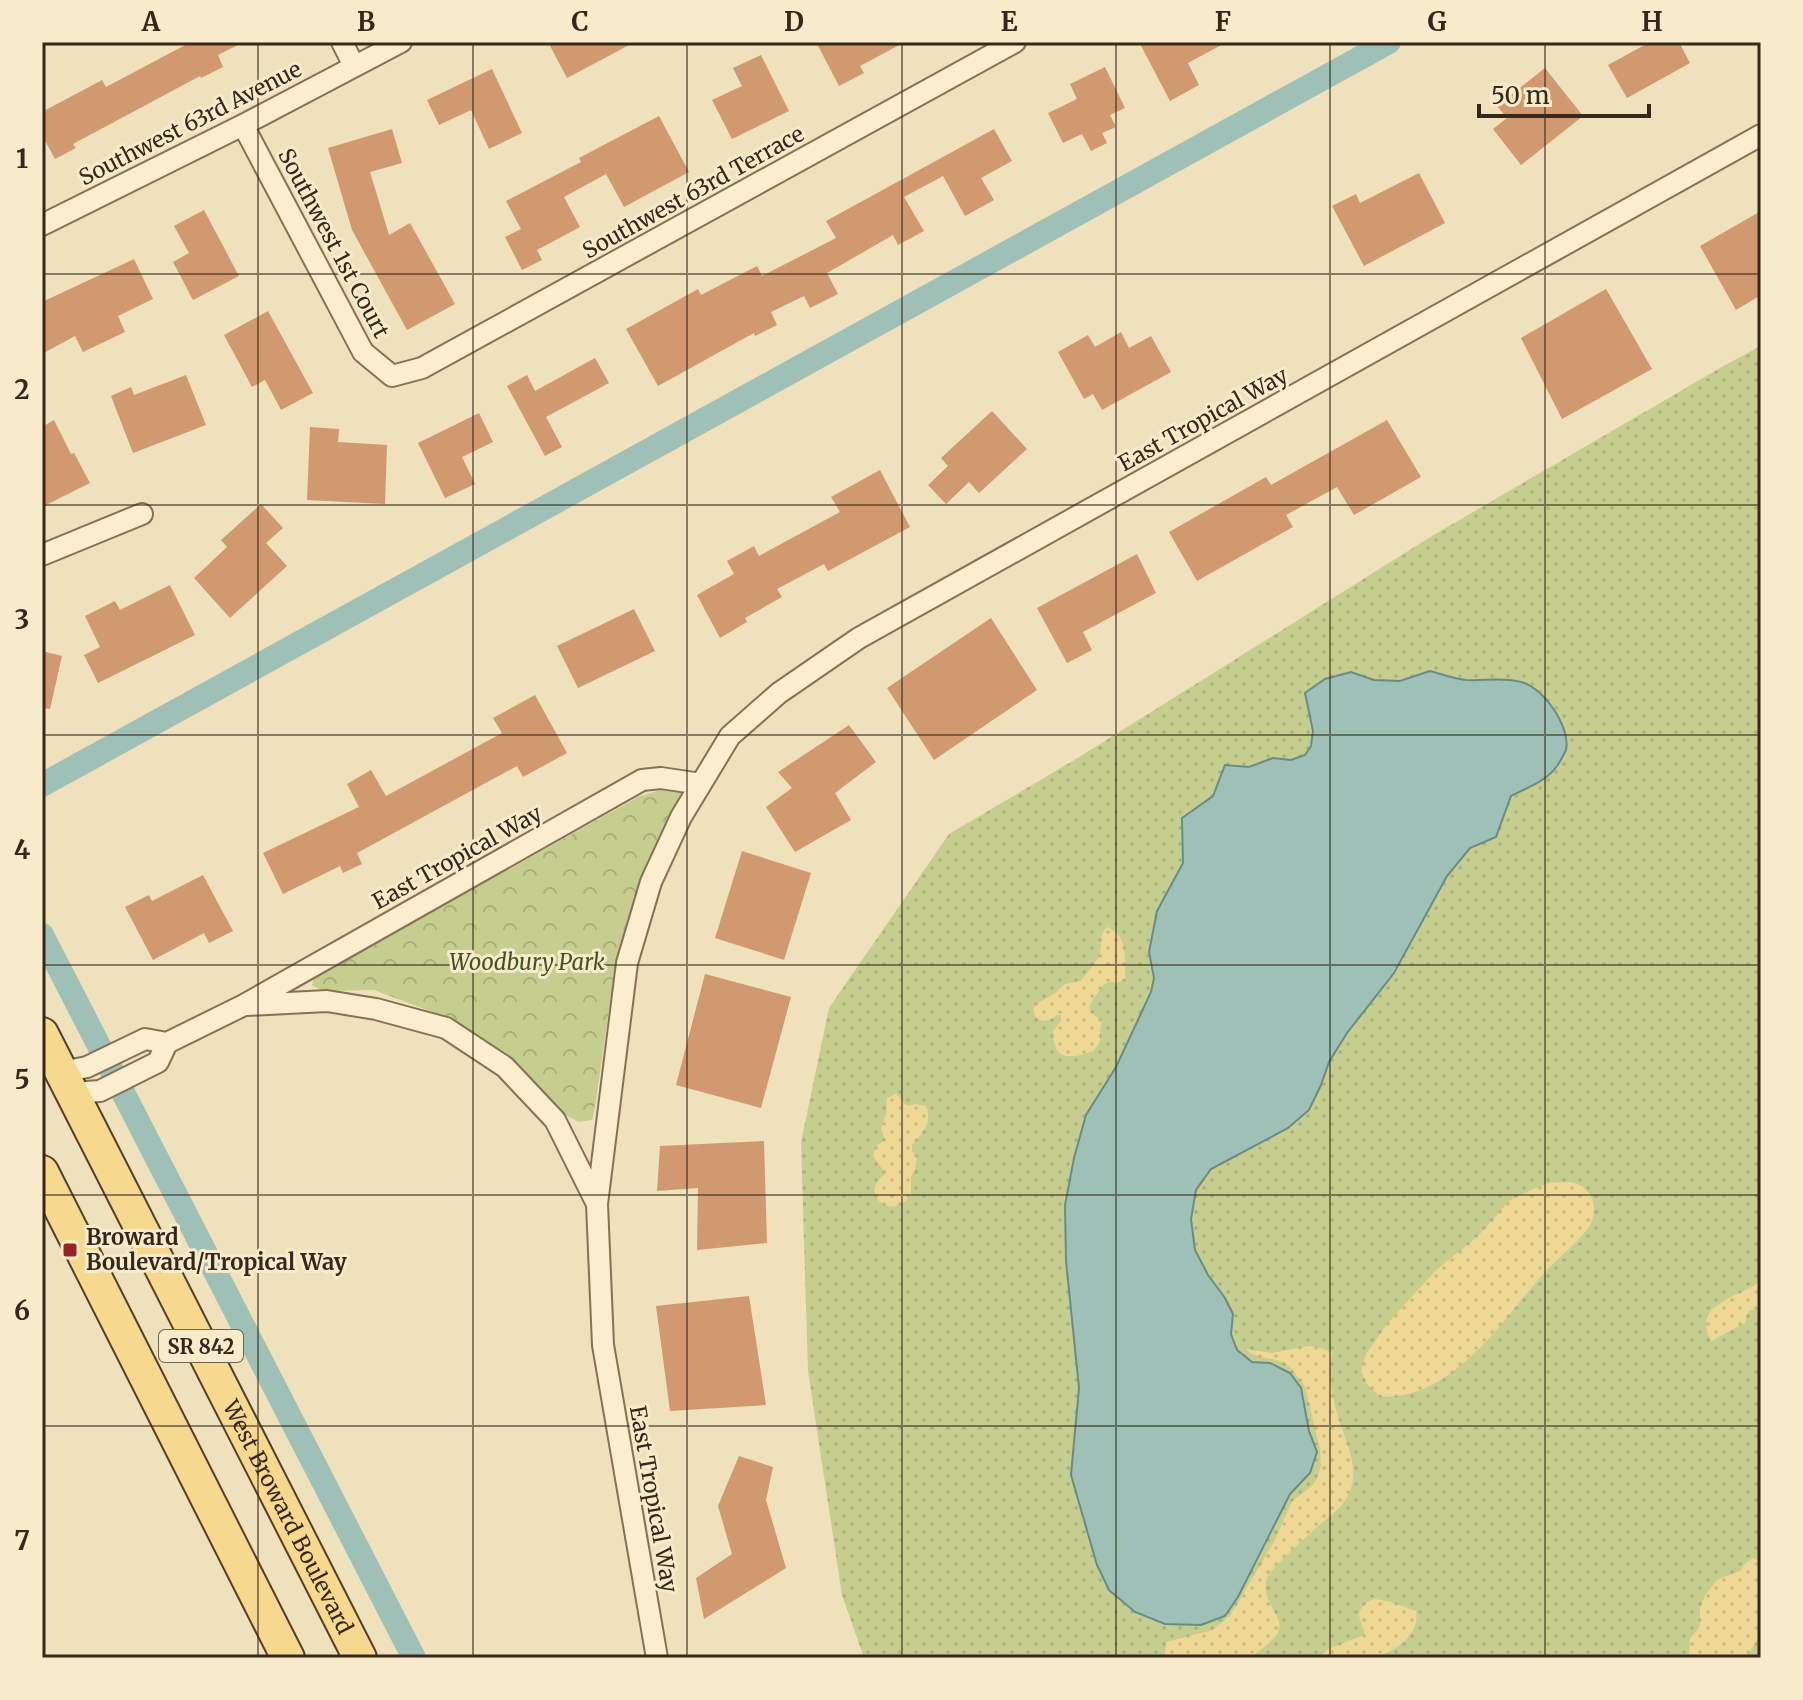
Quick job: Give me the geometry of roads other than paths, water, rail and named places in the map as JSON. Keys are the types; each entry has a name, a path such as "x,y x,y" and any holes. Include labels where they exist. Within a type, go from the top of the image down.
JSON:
{"main road":[{"name":"West Broward Boulevard","path":"42,1034 73,1082 360,1658"},
{"name":"SR 842","path":"42,1172 288,1658"}],"street":[{"path":"342,42 354,66"},
{"name":"Southwest 63rd Avenue","path":"42,225 401,42"},
{"name":"Southwest 63rd Terrace","path":"392,376 422,368 1015,42"},
{"name":"Southwest 1st Court","path":"243,125 363,352 392,376"},
{"name":"East Tropical Way","path":"657,1658 603,1345 597,1204 627,963 651,882 681,817 730,736 779,693 859,638 1761,135"},
{"path":"42,555 142,514"},
{"name":"East Tropical Way","path":"73,1082 163,1053 642,780 661,778 701,784"},
{"name":"East Tropical Way","path":"244,1005 327,1001 376,1009 446,1028 505,1067 555,1120 597,1204"},
{"path":"73,1082 145,1039 163,1053"}],"water":[{"path":"1430,671 1461,679 1507,680 1529,685 1554,709 1564,730 1566,750 1548,776 1511,796 1496,837 1470,848 1447,876 1394,973 1347,1033 1329,1062 1309,1110 1288,1128 1211,1169 1196,1190 1191,1219 1195,1250 1233,1314 1231,1334 1237,1350 1252,1362 1270,1363 1290,1373 1301,1388 1309,1431 1317,1452 1310,1473 1290,1494 1238,1597 1225,1616 1201,1625 1165,1624 1135,1612 1109,1590 1097,1565 1071,1475 1079,1388 1066,1261 1065,1205 1074,1158 1086,1115 1116,1067 1151,992 1154,978 1149,952 1157,911 1183,863 1182,818 1213,796 1225,765 1249,767 1273,758 1291,760 1305,755 1311,746 1313,731 1305,693 1325,679 1351,672 1374,680 1400,681"}],"waterway":[{"path":"42,785 1389,42"},
{"path":"42,935 414,1658"}],"place":[{"name":"Broward Boulevard/Tropical Way","path":"70,1250"}],"park label":[{"name":"Woodbury Park","path":"527,962"}]}
